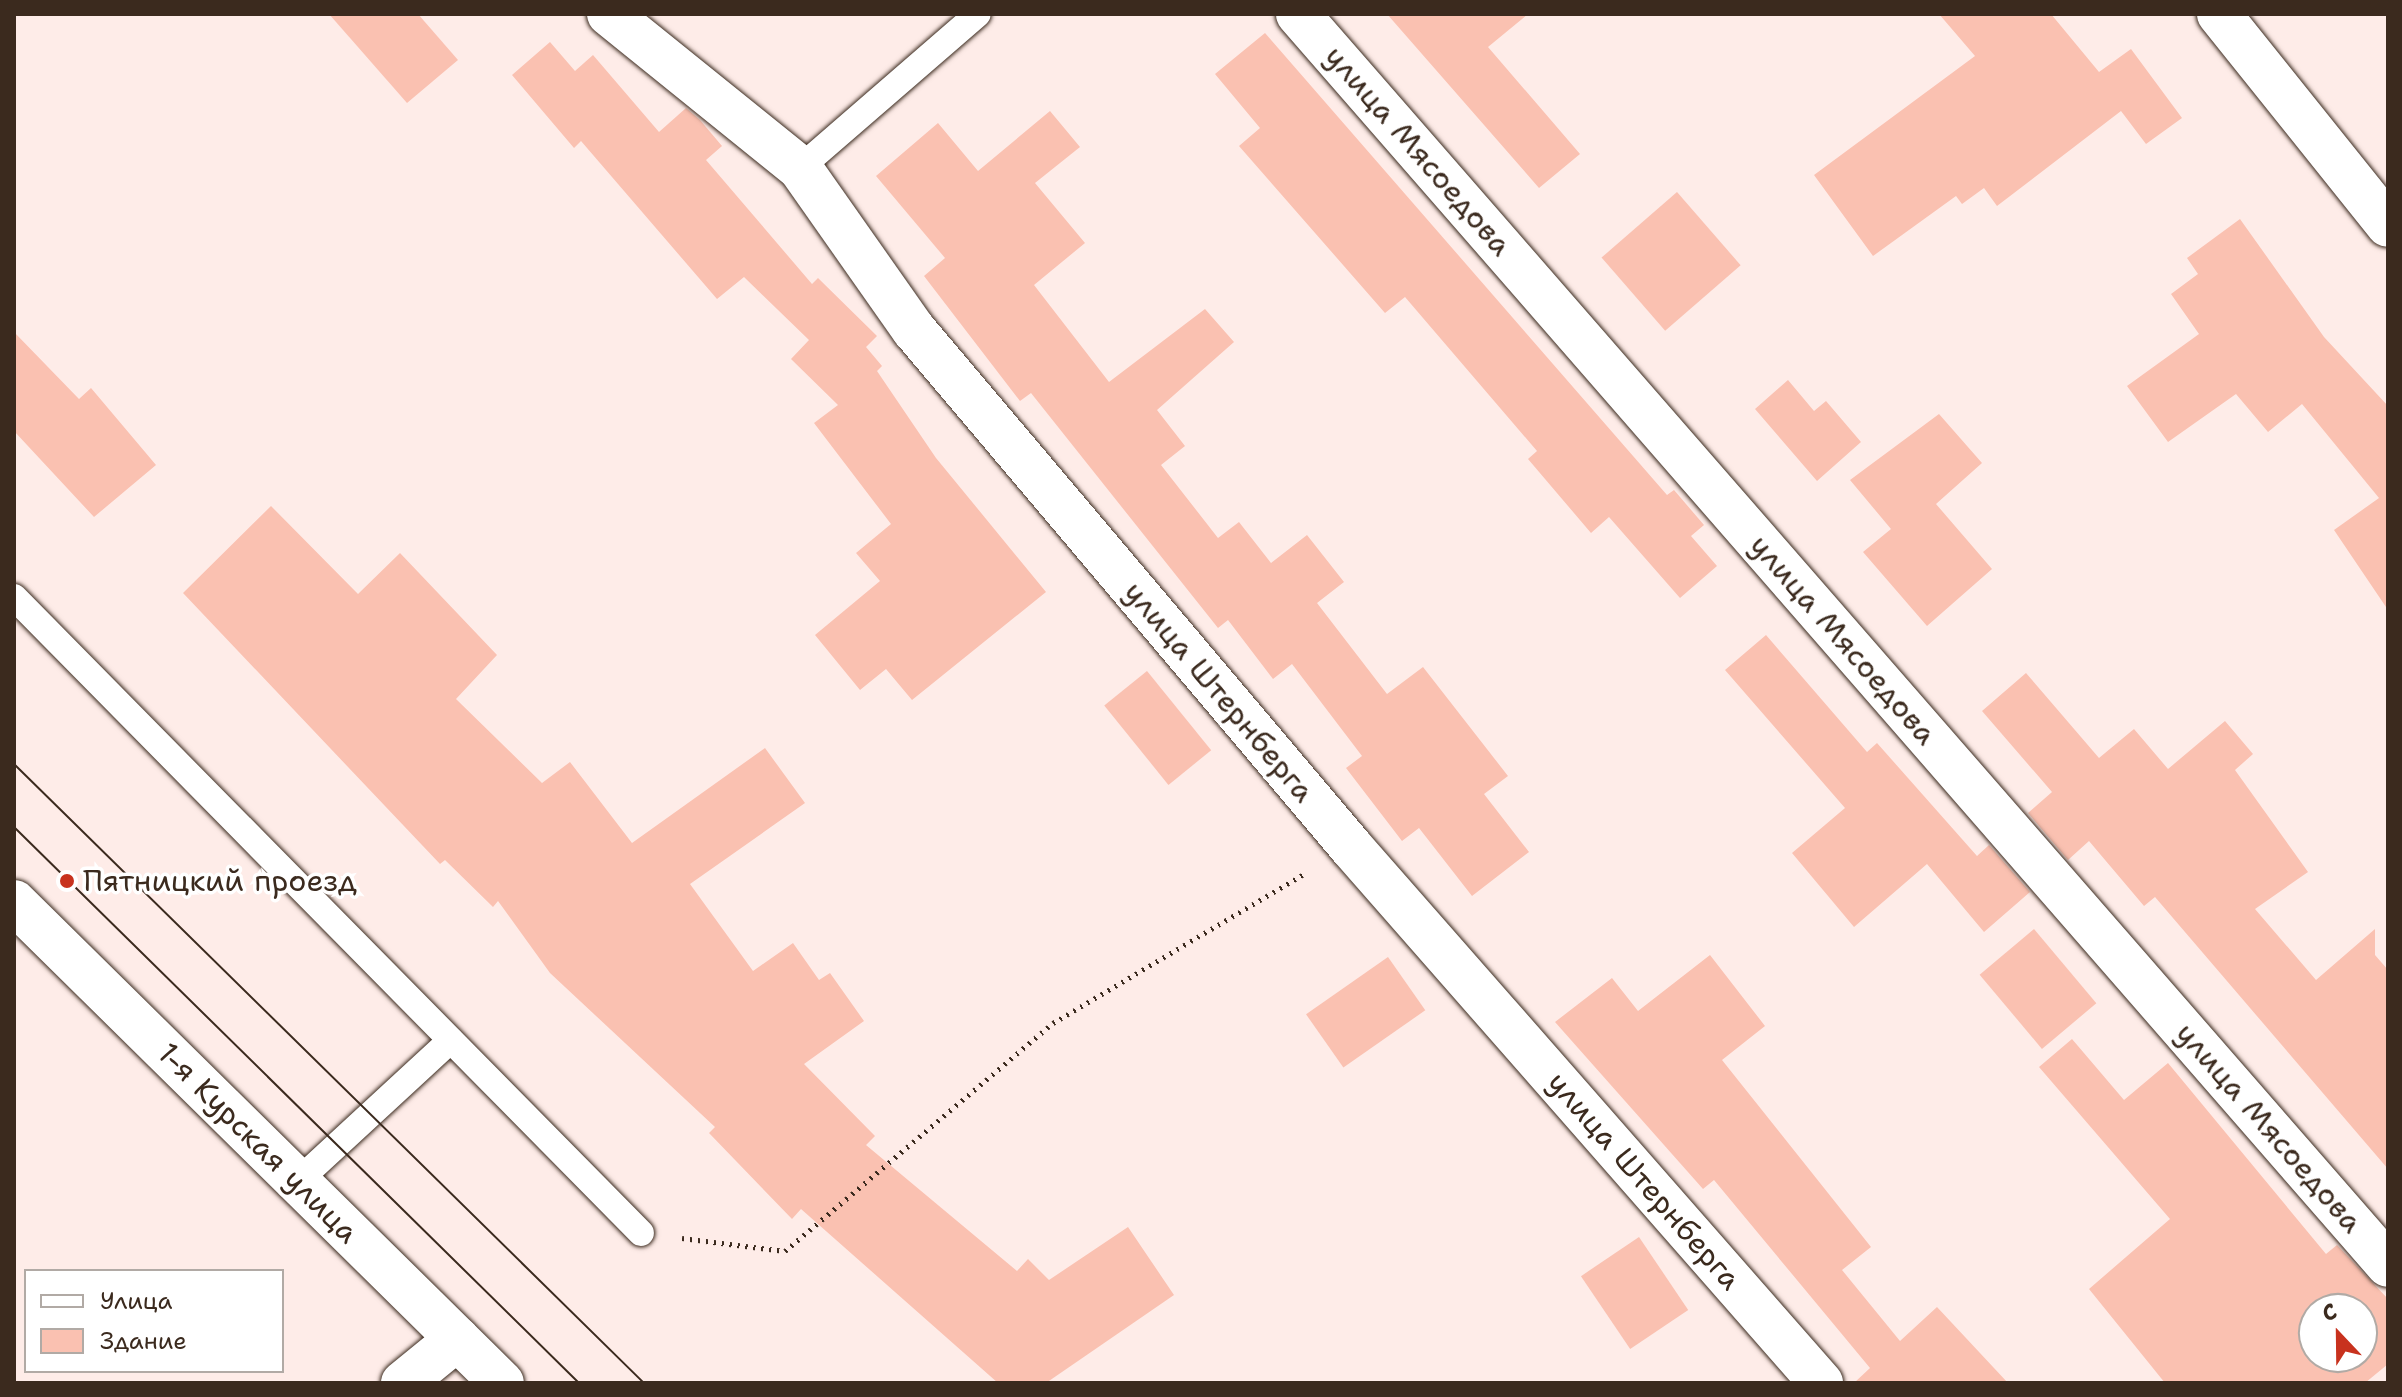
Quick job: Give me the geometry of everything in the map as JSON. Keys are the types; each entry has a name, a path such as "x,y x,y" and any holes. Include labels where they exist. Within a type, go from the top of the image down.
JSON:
{"street":[{"name":"улица Штернберга","path":"609,14 800,168 914,330 1351,847 1821,1383"},
{"name":"улица Мясоедова","path":"1298,14 2388,1265"},
{"path":"2219,14 2388,225"},
{"name":"1-я Курская улица","path":"14,902 502,1383"},
{"path":"403,1383 457,1339"}],"lane":[{"path":"800,168 978,14"},
{"path":"14,597 641,1233"},
{"path":"297,1182 451,1040"}],"path":[{"path":"641,1233 785,1251 1053,1023 1351,847"}],"building":[{"path":"329,14 418,14 458,60 407,103"},
{"path":"1387,14 1528,14 1488,47 1580,154 1539,188"},
{"path":"1939,14 2051,14 2099,72 2131,49 2182,118 2146,144 2121,111 1997,206 1984,188 1962,204 1956,196 1873,256 1814,175 1975,56"},
{"path":"1265,33 1667,495 1674,490 1704,525 1691,536 1717,566 1680,598 1609,517 1591,533 1528,459 1537,451 1405,297 1385,313 1239,146 1260,128 1215,74"},
{"path":"550,42 575,71 593,55 659,132 686,108 700,120 722,146 706,160 812,284 818,278 877,336 866,347 882,366 877,371 936,458 1046,592 912,700 886,669 860,690 815,635 880,581 856,553 891,524 814,423 838,405 791,359 809,340 744,277 717,299 581,141 574,148 512,75"},
{"path":"1050,111 1080,147 1035,183 1085,243 1034,285 1109,382 1205,309 1234,342 1157,410 1185,446 1161,465 1218,538 1239,522 1271,563 1307,535 1344,582 1317,603 1387,694 1423,667 1508,776 1484,794 1529,852 1472,896 1419,828 1402,841 1346,768 1362,756 1292,664 1273,679 1228,620 1218,628 1031,393 1020,401 924,276 945,258 876,176 938,123 978,171"},
{"path":"1677,192 1741,265 1665,331 1602,258"},
{"path":"2240,219 2324,337 2388,406 2388,610 2334,530 2379,498 2302,404 2268,432 2236,394 2168,442 2127,386 2199,334 2171,294 2198,274 2187,258"},
{"path":"14,332 79,399 91,388 156,465 94,517 14,431"},
{"path":"1788,380 1814,411 1826,401 1861,442 1817,481 1755,409"},
{"path":"1939,414 1982,463 1936,504 1992,569 1927,626 1863,552 1891,529 1850,480"},
{"path":"271,506 358,594 400,553 497,655 456,699 542,783 570,762 632,843 765,748 805,803 690,884 753,971 793,943 819,980 830,973 864,1021 804,1064 875,1136 866,1145 1017,1271 1028,1259 1049,1280 1128,1227 1174,1295 1046,1383 998,1383 801,1209 792,1219 709,1133 715,1127 550,973 498,901 493,907 445,860 440,864 183,593"},
{"path":"1766,635 1867,752 1877,743 1977,856 1989,845 2030,892 1984,932 1927,864 1854,927 1792,853 1845,808 1725,670"},
{"path":"1147,671 1211,750 1168,785 1104,706"},
{"path":"2026,673 2099,758 2134,729 2168,769 2225,721 2253,754 2235,770 2308,872 2255,909 2316,980 2375,929 2375,955 2388,970 2388,1169 2155,897 2144,906 2089,841 2068,860 2028,813 2052,792 1982,711"},
{"path":"2034,929 2096,1003 2042,1049 1980,975"},
{"path":"1710,955 1765,1026 1722,1060 1871,1247 1842,1270 1900,1341 1937,1307 2008,1383 1854,1383 1870,1368 1714,1180 1703,1189 1555,1022 1612,978 1638,1011"},
{"path":"1388,957 1425,1010 1343,1068 1306,1014"},
{"path":"2072,1039 2124,1100 2168,1063 2326,1254 2337,1245 2388,1299 2388,1364 2378,1372 2378,1293 2298,1293 2298,1373 2377,1373 2365,1383 2165,1383 2089,1289 2170,1219 2039,1067"},
{"path":"1639,1237 1688,1310 1630,1349 1581,1276"}],"tram line":[{"path":"14,764 644,1383"},
{"path":"14,827 579,1383"}],"place":[{"name":"Пятницкий проезд","path":"67,881"}]}
